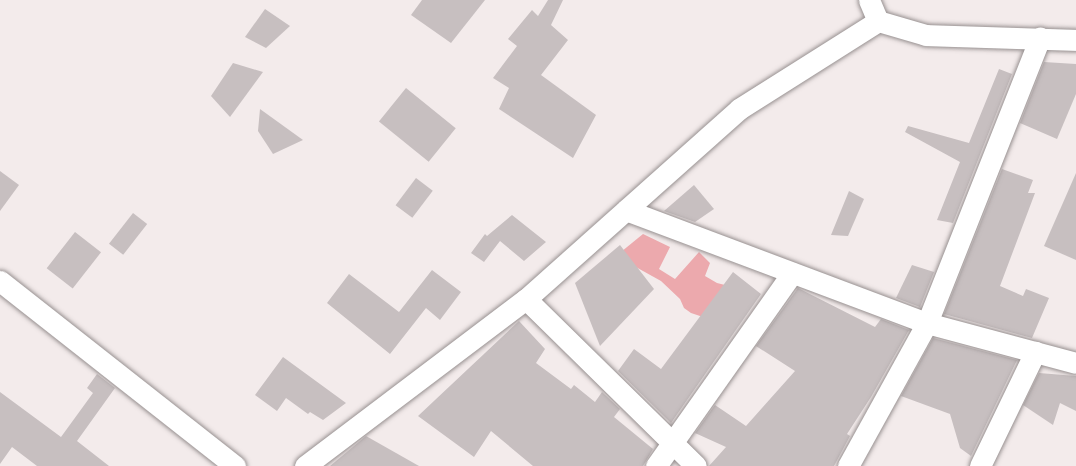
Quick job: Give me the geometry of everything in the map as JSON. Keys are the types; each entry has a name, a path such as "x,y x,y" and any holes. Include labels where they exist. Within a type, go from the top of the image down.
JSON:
{"street":[{"path":"869,0 878,21"},
{"path":"305,466 526,299 739,110 878,21 926,35 1076,40"},
{"path":"848,466 927,323 1040,38"},
{"path":"626,210 927,323 1076,363"},
{"path":"656,466 792,273"},
{"path":"0,281 235,466"},
{"path":"526,299 671,444 696,466"},
{"path":"980,466 1035,352"}],"shaded area":[{"path":"643,234 670,247 659,269 675,279 699,252 710,263 705,276 717,283 729,286 718,316 700,316 691,313 661,281 616,256"}],"building":[{"path":"422,0 485,0 451,43 411,15"},
{"path":"548,0 563,0 551,25 568,40 541,75 596,115 573,158 499,109 509,88 493,78 517,46 508,39 532,10 538,16"},
{"path":"265,9 290,26 266,48 245,37"},
{"path":"1044,62 1076,64 1076,94 1057,139 1020,123"},
{"path":"233,63 263,72 230,117 211,96"},
{"path":"999,69 1012,74 953,223 937,220 960,162 905,132 908,126 969,143"},
{"path":"406,88 456,128 429,162 379,121"},
{"path":"260,109 303,140 273,154 258,131"},
{"path":"1002,169 1033,180 1028,193 1035,193 1000,286 1023,296 1026,289 1049,298 1032,338 944,314"},
{"path":"0,171 19,185 0,211"},
{"path":"1076,173 1076,260 1044,246"},
{"path":"416,178 433,191 412,218 396,205"},
{"path":"694,185 714,209 695,222 664,211"},
{"path":"849,191 864,199 848,236 831,235"},
{"path":"133,213 147,224 123,255 109,244"},
{"path":"512,215 546,242 524,261 500,241 484,262 471,253 485,234 487,236"},
{"path":"75,232 101,252 73,289 47,268"},
{"path":"620,245 654,289 600,346 575,283"},
{"path":"912,265 934,272 920,307 896,298"},
{"path":"432,270 461,292 440,320 426,308 390,354 327,303 349,274 399,312"},
{"path":"733,272 761,294 671,423 618,371 634,349 661,369"},
{"path":"798,288 875,327 881,319 909,330 847,434 850,436 834,466 709,466 726,447 695,433 715,405 746,426 795,371 756,346"},
{"path":"519,321 545,349 536,363 571,389 574,385 595,402 602,392 620,409 614,417 653,449 643,466 533,466 491,431 474,457 418,416"},
{"path":"933,338 1017,360 971,456 960,448 950,414 901,396"},
{"path":"283,357 346,403 323,420 310,412 308,414 286,398 277,411 255,395"},
{"path":"1039,373 1076,376 1076,411 1060,403 1053,425 1023,405"},
{"path":"97,374 115,388 77,441 109,466 37,466 12,447 0,464 0,392 61,437 93,393 87,388"},
{"path":"366,436 419,466 330,466"}]}
